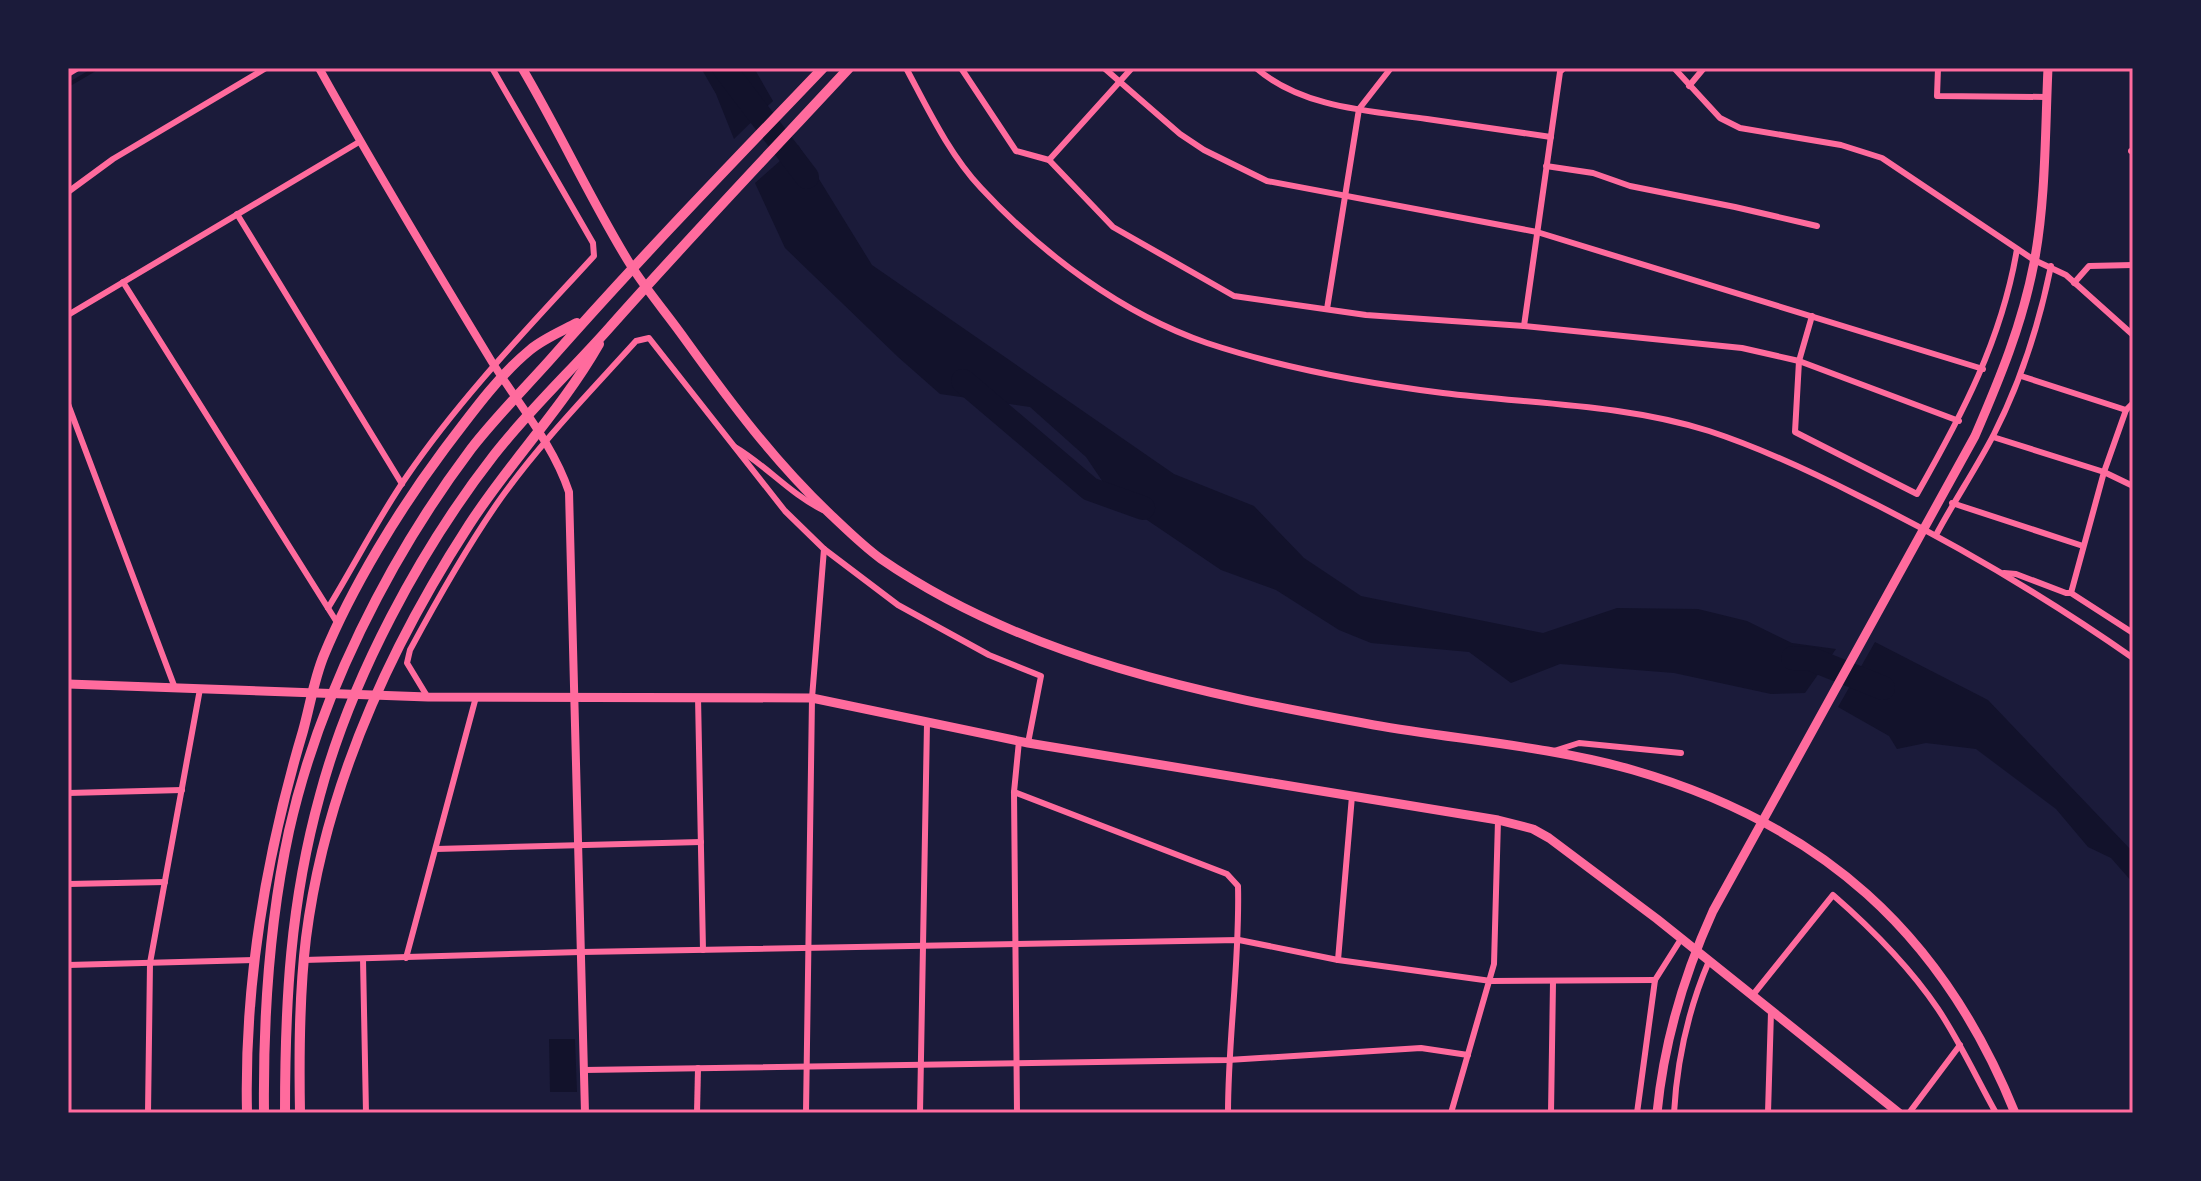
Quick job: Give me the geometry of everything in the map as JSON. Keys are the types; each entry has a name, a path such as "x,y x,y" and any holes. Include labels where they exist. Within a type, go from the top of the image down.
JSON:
{"highway":[{"path":"264,1113 269,957 289,832 315,742 356,641 412,536 472,448 507,405 632,267 823,68"},
{"path":"285,1113 291,944 319,796 340,735 376,649 420,564 479,474 565,372 849,68"},
{"path":"247,1113 254,960 279,814 323,657 338,624 415,491 463,425 531,349 586,318"},
{"path":"300,1113 304,960 311,910 342,781 375,696 413,617 471,522 578,381 607,330"}],"main road":[{"path":"522,68 632,267 740,416 795,481 878,557 953,602 1019,633 1107,666 1374,725 1552,752 1631,770 1707,795 1762,820 1838,868 1884,908 1925,954 1968,1017 2015,1113"},
{"path":"1657,1113 1667,1040 1691,962 1713,911 1975,436 2010,355 2034,260 2043,170 2048,68"},
{"path":"68,684 428,697 812,698 1023,742 1498,820 1533,829 1549,838 1899,1113"}],"street":[{"path":"68,74 78,68"},
{"path":"68,192 113,159 266,68"},
{"path":"319,68 359,142 494,365 545,442 561,470 570,502 585,1113"},
{"path":"328,608 402,484 494,365 594,256 593,243 492,68"},
{"path":"906,68 945,140 979,187 1046,250 1090,284 1136,310 1205,342 1290,365 1440,393 1647,416 1708,431 1785,459 1936,535 2065,611 2133,658"},
{"path":"961,68 1016,151 1049,160 1113,227 1234,296 1366,315 1524,326 1742,348 1799,361 1959,421"},
{"path":"1104,68 1180,134 1228,164 1276,184 1537,232 1983,369"},
{"path":"1049,160 1132,68"},
{"path":"1256,68 1301,95 1359,109 1551,137"},
{"path":"1327,309 1359,109 1391,68"},
{"path":"1674,68 1720,118 1740,128 1841,145 1882,158 2034,260 2051,266 2133,335"},
{"path":"1689,86 1704,68"},
{"path":"1938,68 1937,96 2046,97"},
{"path":"1524,326 1559,69"},
{"path":"68,315 359,142"},
{"path":"1546,166 1593,173 1630,186 1817,226"},
{"path":"237,214 402,484"},
{"path":"1812,316 1799,361 1795,432 1917,494 1959,421 1983,369 2003,316 2017,249"},
{"path":"2074,283 2089,266 2133,265"},
{"path":"1936,535 1993,437 2021,376 2042,312 2051,266"},
{"path":"123,282 338,624"},
{"path":"428,697 407,663 410,650 464,554 502,497 545,442 636,341 649,338 785,511 824,549 898,605 989,655 1041,676 1023,742 1014,792 1017,1113"},
{"path":"2021,376 2126,410"},
{"path":"2071,593 2104,472 2126,410 2133,403"},
{"path":"68,404 175,688"},
{"path":"1993,437 2104,472 2133,486"},
{"path":"732,445 753,457 804,501 829,513"},
{"path":"1952,503 2083,546"},
{"path":"806,1113 812,698 824,549"},
{"path":"2000,573 2016,574 2071,593 2133,633"},
{"path":"148,1113 150,963 200,689"},
{"path":"406,958 476,697"},
{"path":"698,697 703,950"},
{"path":"920,1113 927,723"},
{"path":"1552,752 1579,743 1681,753"},
{"path":"68,793 182,790"},
{"path":"1014,792 1227,874 1238,886 1239,940 1228,1060 1228,1113"},
{"path":"1338,960 1352,794"},
{"path":"1451,1113 1494,964 1498,820"},
{"path":"436,849 701,842"},
{"path":"68,884 165,882"},
{"path":"1751,997 1833,895 1872,929 1921,985 1960,1045 1996,1113"},
{"path":"1637,1113 1655,980 1681,939"},
{"path":"304,960 1239,940 1338,960 1491,981 1655,980"},
{"path":"363,959 366,1113"},
{"path":"68,965 254,960"},
{"path":"1674,1113 1677,1074 1686,1027 1695,993 1709,961"},
{"path":"1551,1113 1553,982"},
{"path":"1768,1113 1771,1012"},
{"path":"1909,1113 1960,1045"},
{"path":"584,1070 1228,1060 1421,1048 1468,1055"},
{"path":"697,1113 698,1068"},
{"path":"1881,1099 1887,1113"}],"shaded area":[{"path":"701,68 754,68 773,101 734,139 716,94"},
{"path":"798,145 872,265 1174,474 1254,506 1304,558 1361,596 1543,633 1617,608 1698,609 1747,621 1792,643 1836,649 1805,693 1771,694 1674,673 1560,664 1511,683 1469,652 1371,643 1339,630 1276,590 1221,570 1113,497 1086,457 1030,407 940,394 898,357 785,248 755,183"},
{"path":"1875,642 1988,700 2133,852 2133,883 2111,858 2088,847 2056,809 1976,749 1926,743 1897,749 1889,736 1838,707"},
{"path":"549,1039 575,1039 577,1092 550,1092"}],"waterway":[{"path":"68,85 97,68"},
{"path":"724,68 807,177"},
{"path":"963,381 1090,489 1143,508"},
{"path":"1793,658 1811,659 1883,688"}]}
